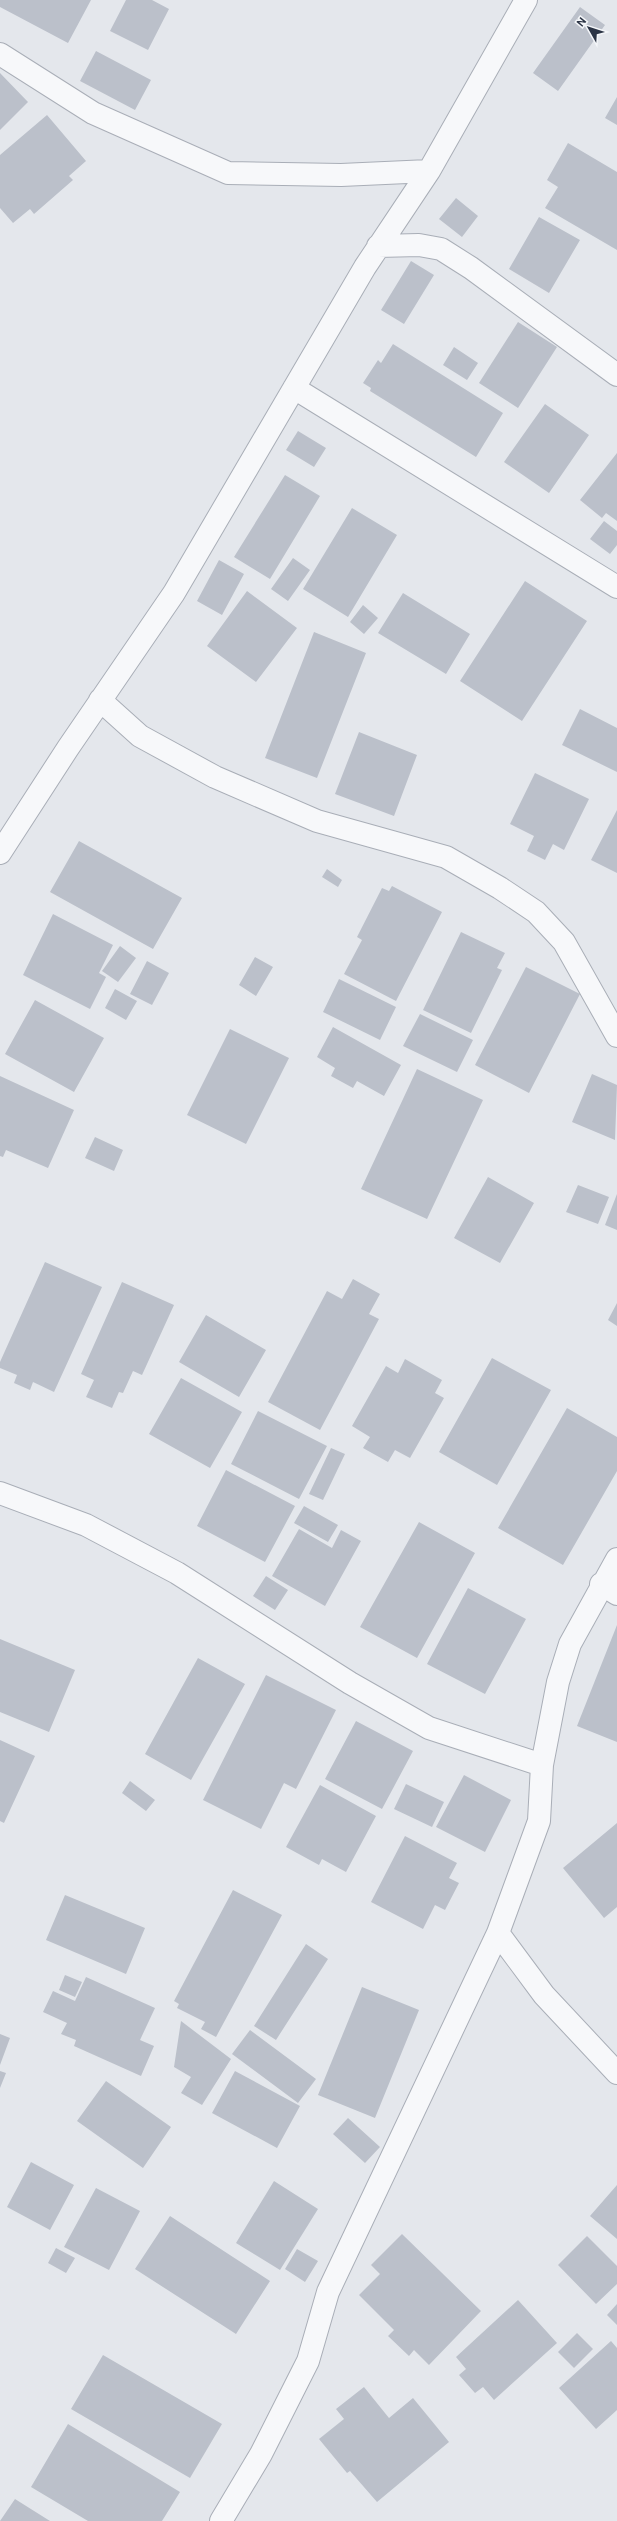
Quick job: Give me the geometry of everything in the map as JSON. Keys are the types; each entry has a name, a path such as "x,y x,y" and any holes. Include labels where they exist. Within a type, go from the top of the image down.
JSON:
{"street":[{"path":"0,853 100,700 174,593 378,246 430,171 526,0"},
{"path":"0,54 93,113 228,173 340,175 430,171"},
{"path":"378,246 419,245 441,249 471,268 617,375"},
{"path":"294,388 617,587"},
{"path":"100,700 140,736 214,777 317,821 446,857 500,888 536,912 564,942 617,1036"},
{"path":"0,1493 86,1525 177,1573 350,1683 429,1728 542,1765"},
{"path":"221,2521 261,2454 308,2361 328,2292 498,1933 539,1821 542,1765 558,1682 570,1644 609,1589 617,1559"},
{"path":"498,1933 544,1995 617,2073"}],"building":[{"path":"0,0 91,0 68,43 0,7"},
{"path":"126,0 152,0 169,9 148,50 110,31"},
{"path":"580,7 605,25 558,91 533,73"},
{"path":"96,51 151,80 135,110 80,81"},
{"path":"0,73 28,102 0,130"},
{"path":"617,97 617,125 605,118"},
{"path":"47,115 86,161 69,176 73,180 34,214 30,209 13,223 0,208 0,155"},
{"path":"568,143 617,172 617,250 545,208 558,187 547,180"},
{"path":"456,198 478,216 462,237 439,219"},
{"path":"539,217 580,240 549,293 509,269"},
{"path":"411,261 434,275 404,324 381,310"},
{"path":"518,322 557,347 518,408 479,383"},
{"path":"393,344 503,413 476,457 370,391 371,388 363,383 378,360 381,363"},
{"path":"454,347 478,363 467,380 443,365"},
{"path":"545,404 589,435 549,493 504,462"},
{"path":"298,431 326,448 314,467 286,450"},
{"path":"617,453 617,521 606,513 602,518 580,500"},
{"path":"285,475 320,496 270,579 234,557"},
{"path":"352,508 397,535 348,617 303,589"},
{"path":"604,521 617,531 617,545 610,554 590,539"},
{"path":"293,558 310,570 288,601 271,589"},
{"path":"219,560 244,574 222,615 197,601"},
{"path":"525,581 587,621 522,721 460,681"},
{"path":"247,591 297,628 256,682 207,646"},
{"path":"403,593 470,634 446,674 378,633"},
{"path":"363,605 378,618 364,634 350,622"},
{"path":"314,632 366,653 317,778 265,758"},
{"path":"580,709 617,728 617,772 562,745"},
{"path":"359,732 417,755 394,816 335,794"},
{"path":"535,773 589,799 564,850 553,844 545,860 527,851 534,836 510,824"},
{"path":"617,810 617,873 591,860"},
{"path":"79,841 182,898 153,949 50,892"},
{"path":"327,869 342,880 338,887 322,877"},
{"path":"392,886 442,912 396,1001 344,974 362,940 357,937 382,888 389,891"},
{"path":"53,914 113,945 99,973 106,977 90,1009 23,975"},
{"path":"461,932 505,953 497,968 502,970 471,1033 423,1010"},
{"path":"120,946 136,958 118,982 102,971"},
{"path":"255,957 273,967 256,996 239,985"},
{"path":"147,961 169,973 152,1005 130,994"},
{"path":"526,967 580,994 529,1093 475,1065"},
{"path":"339,979 396,1007 380,1040 323,1012"},
{"path":"115,989 137,1001 126,1020 105,1008"},
{"path":"35,1000 104,1038 74,1092 5,1054"},
{"path":"420,1014 473,1040 457,1072 403,1046"},
{"path":"333,1027 401,1065 384,1096 357,1081 353,1088 331,1076 335,1068 317,1057"},
{"path":"230,1029 289,1058 246,1144 187,1115"},
{"path":"417,1069 483,1100 427,1219 361,1189"},
{"path":"592,1074 617,1085 615,1140 572,1122"},
{"path":"0,1076 74,1110 48,1168 6,1150 3,1157 0,1156"},
{"path":"95,1137 123,1150 114,1171 85,1158"},
{"path":"488,1177 534,1203 500,1263 454,1238"},
{"path":"578,1185 609,1197 598,1224 566,1212"},
{"path":"617,1194 617,1230 605,1225"},
{"path":"45,1262 102,1287 54,1392 33,1382 30,1390 14,1383 17,1375 0,1368 0,1362"},
{"path":"353,1279 380,1294 369,1314 379,1319 320,1430 268,1402 327,1291 342,1299"},
{"path":"122,1282 174,1305 142,1375 133,1371 123,1393 119,1392 112,1408 86,1397 94,1380 81,1374"},
{"path":"617,1303 617,1326 608,1320"},
{"path":"206,1315 266,1350 239,1397 179,1362"},
{"path":"492,1358 551,1390 497,1485 439,1452"},
{"path":"405,1359 442,1380 435,1393 444,1398 410,1458 395,1450 388,1462 363,1448 370,1437 352,1426 386,1366 398,1373"},
{"path":"181,1378 242,1412 210,1468 149,1434"},
{"path":"567,1408 617,1437 617,1471 563,1565 498,1528"},
{"path":"258,1411 327,1446 299,1499 231,1464"},
{"path":"331,1448 345,1454 323,1500 309,1494"},
{"path":"226,1470 295,1506 265,1562 197,1526"},
{"path":"304,1506 338,1525 328,1542 294,1523"},
{"path":"419,1522 475,1553 417,1658 360,1627"},
{"path":"299,1529 332,1548 341,1530 361,1541 325,1606 272,1576"},
{"path":"266,1576 288,1590 275,1610 253,1596"},
{"path":"468,1588 526,1619 485,1694 427,1664"},
{"path":"617,1625 617,1742 577,1726"},
{"path":"0,1639 75,1670 49,1732 0,1712"},
{"path":"198,1658 245,1684 191,1780 145,1754"},
{"path":"266,1675 336,1710 296,1789 284,1783 261,1829 203,1800"},
{"path":"356,1721 413,1751 382,1809 325,1779"},
{"path":"0,1740 35,1756 4,1823 0,1821"},
{"path":"464,1775 511,1800 485,1852 436,1827"},
{"path":"130,1781 155,1800 146,1811 122,1793"},
{"path":"406,1784 444,1802 432,1827 394,1809"},
{"path":"320,1785 376,1816 346,1872 322,1859 319,1865 286,1847"},
{"path":"617,1823 617,1907 604,1918 563,1868"},
{"path":"405,1836 457,1863 449,1878 459,1883 445,1910 435,1905 423,1929 371,1902"},
{"path":"233,1890 282,1915 216,2037 201,2029 205,2022 177,2008 179,2004 174,2001"},
{"path":"65,1895 145,1928 126,1974 46,1940"},
{"path":"306,1944 328,1959 276,2040 254,2026"},
{"path":"65,1975 82,1982 75,1997 59,1990"},
{"path":"86,1977 155,2008 140,2040 154,2046 141,2076 74,2046 76,2040 61,2034 67,2023 43,2012 53,1991 75,2001"},
{"path":"362,1987 419,2010 375,2118 318,2095"},
{"path":"181,2021 231,2059 202,2105 181,2093 191,2077 174,2067"},
{"path":"250,2030 316,2079 298,2103 232,2054"},
{"path":"0,2034 10,2038 0,2065"},
{"path":"0,2071 6,2073 0,2088"},
{"path":"235,2071 300,2106 277,2148 212,2113"},
{"path":"106,2081 171,2127 143,2168 77,2121"},
{"path":"348,2118 380,2147 365,2163 333,2134"},
{"path":"31,2162 74,2185 50,2230 7,2207"},
{"path":"274,2181 318,2209 280,2270 236,2243"},
{"path":"617,2185 617,2239 590,2216"},
{"path":"96,2188 140,2211 109,2270 64,2247"},
{"path":"170,2216 270,2281 236,2334 135,2269"},
{"path":"402,2234 481,2311 429,2365 414,2350 409,2356 388,2336 394,2330 359,2295 380,2274 371,2265"},
{"path":"587,2236 617,2266 617,2284 596,2304 558,2265"},
{"path":"56,2248 75,2258 66,2273 48,2263"},
{"path":"297,2249 318,2261 305,2282 285,2269"},
{"path":"518,2300 557,2343 494,2400 483,2387 475,2393 459,2375 466,2369 456,2357"},
{"path":"617,2304 617,2325 607,2315"},
{"path":"577,2333 593,2349 574,2368 558,2352"},
{"path":"611,2341 617,2348 617,2410 596,2429 559,2388"},
{"path":"103,2355 222,2424 190,2478 71,2409"},
{"path":"364,2387 389,2418 413,2398 449,2442 377,2502 350,2471 347,2473 319,2439 344,2419 336,2409"},
{"path":"68,2424 180,2492 162,2521 88,2521 31,2487"},
{"path":"15,2499 50,2521 0,2521"}]}
